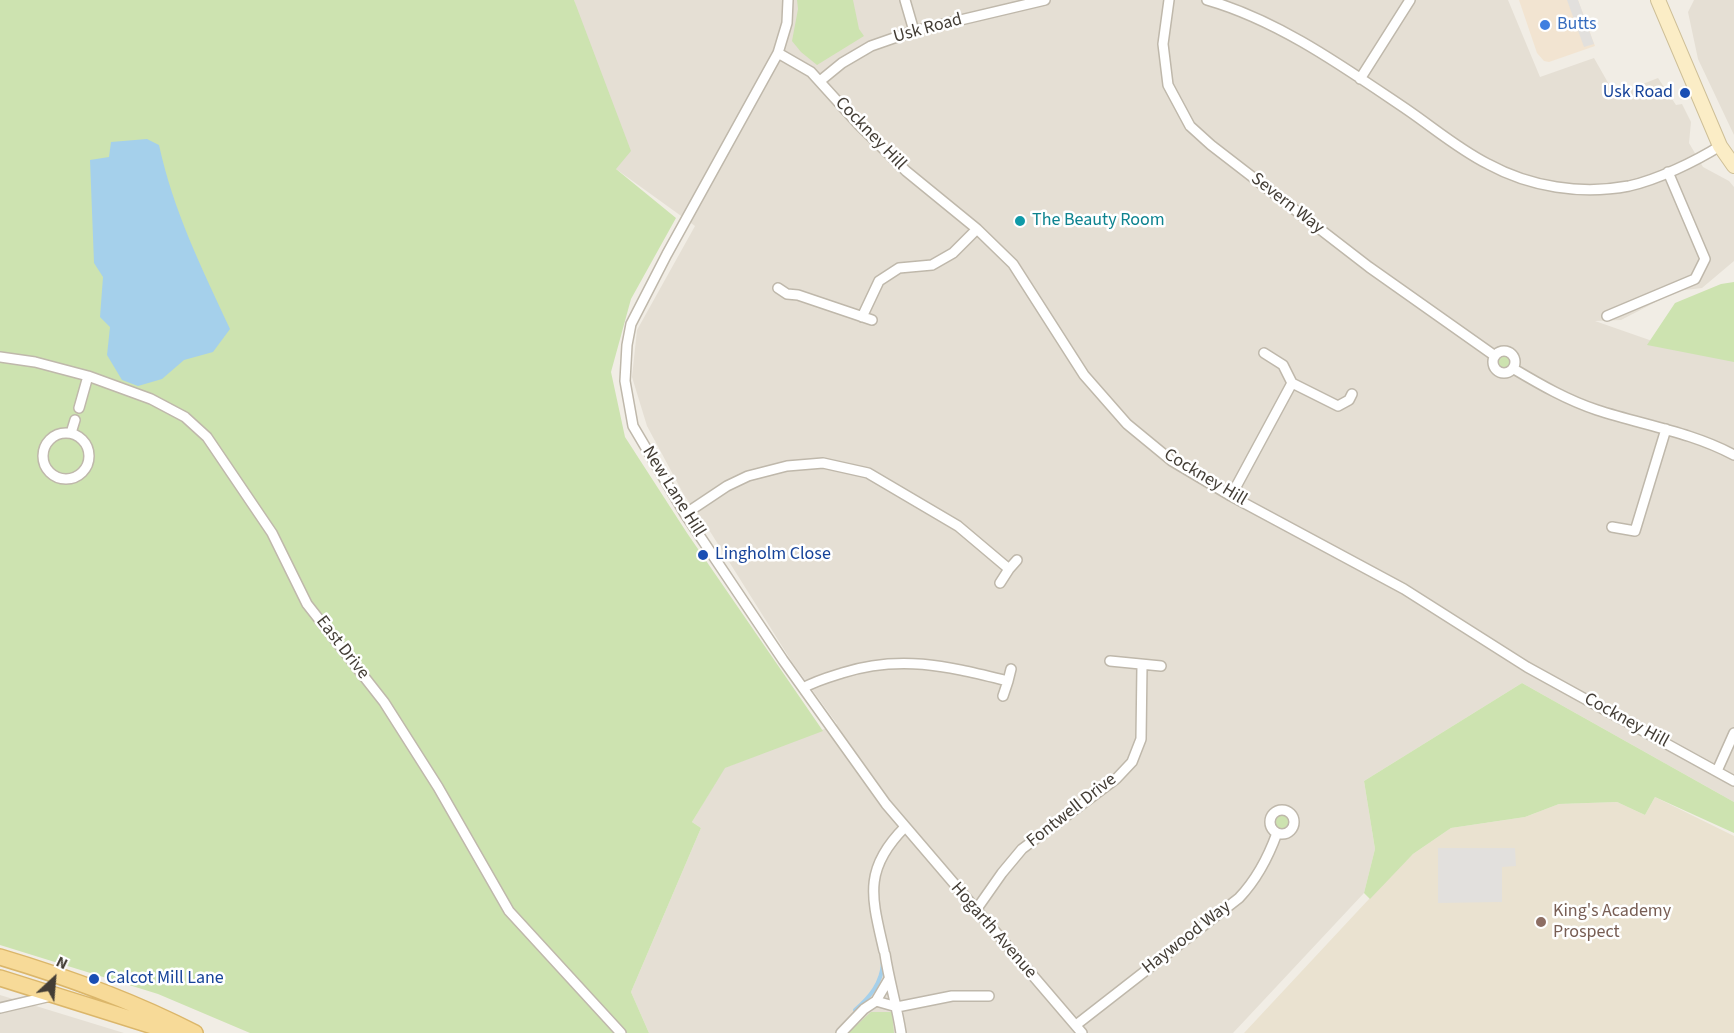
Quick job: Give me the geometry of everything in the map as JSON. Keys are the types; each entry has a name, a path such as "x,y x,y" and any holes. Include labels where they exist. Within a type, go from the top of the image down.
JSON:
{"main road":[{"path":"4,959 44,971 149,1010 195,1033"},
{"path":"0,977 175,1033"}],"street":[{"name":"New Lane Hill","path":"788,0 786,23 778,53 639,305 629,334 625,381 633,426 685,513 803,688 905,827"},
{"path":"905,0 915,31"},
{"name":"Usk Road","path":"820,81 842,63 871,46 915,31 1045,0"},
{"name":"Severn Way","path":"1169,0 1163,44 1168,85 1190,126 1210,145 1370,267 1495,356"},
{"path":"1207,0 1236,8 1286,32 1488,165 1533,182 1574,190 1629,186 1683,167 1720,146"},
{"path":"1360,79 1410,0"},
{"path":"1658,0 1720,146 1734,166"},
{"name":"Cockney Hill","path":"778,53 801,65 820,81 859,125 906,171 977,229 1013,264 1084,375 1127,424 1172,461 1231,496 1404,589 1525,665 1734,781"},
{"path":"1607,316 1695,279 1705,259 1668,172"},
{"path":"778,288 787,294 798,295 867,319 879,281 899,268 932,265 953,253 977,229"},
{"name":"Severn Way","path":"1500,351 1511,353 1515,358 1514,369 1508,373 1498,372 1493,366 1495,356 1500,351"},
{"path":"1264,353 1283,365 1292,383 1338,406 1349,400 1352,394"},
{"name":"East Drive","path":"0,357 36,362 88,376 151,399 185,417 207,437 272,533 307,604 384,702 438,787 509,911 621,1033"},
{"name":"Severn Way","path":"1514,369 1564,397 1589,407 1666,429 1714,445 1734,455"},
{"path":"79,408 88,376"},
{"path":"1231,496 1292,383"},
{"path":"71,433 75,420"},
{"path":"1612,526 1635,531 1666,429"},
{"path":"71,433 78,436 88,448 88,463 80,475 66,480 58,479 46,469 42,453 44,446 56,435 71,433"},
{"path":"685,513 727,486 748,476 787,465 823,463 868,473 958,526 1009,570"},
{"path":"1000,582 1017,560"},
{"path":"1110,661 1142,666 1161,666"},
{"path":"803,688 853,669 888,663 952,668 1008,681"},
{"name":"Fontwell Drive","path":"976,910 1022,849 1116,779 1132,762 1141,738 1142,666"},
{"path":"1003,696 1011,669"},
{"path":"1717,771 1734,733"},
{"path":"901,1033 873,900 873,883 878,866 892,840 905,827"},
{"name":"Hogarth Avenue","path":"905,827 1079,1029"},
{"name":"Haywood Way","path":"1079,1029 1239,898 1252,883 1268,857 1277,833"},
{"path":"0,977 4,959"},
{"path":"841,1033 864,1009 876,1001 889,979"},
{"path":"0,1008 56,995"},
{"path":"876,1001 897,1007 952,996 989,996"}],"shaded area":[{"path":"574,0 1508,0 1540,77 1594,58 1615,95 1658,78 1676,105 1682,104 1691,122 1689,143 1703,167 1729,181 1734,187 1734,261 1702,288 1677,291 1621,320 1595,321 1658,343 1734,361 1734,802 1522,683 1364,781 1375,849 1364,893 1233,1033 649,1033 631,992 701,828 692,822 724,768 837,724 792,662 711,533 684,495 647,426 632,377 637,330 695,226 616,169"},
{"path":"1519,0 1578,0 1595,46 1549,62 1544,61 1537,53"},
{"path":"1567,0 1578,0 1594,44 1584,47"},
{"path":"1694,0 1734,0 1734,135 1698,59 1688,12"},
{"name":"King's Academy Prospect","path":"1655,797 1734,836 1734,1033 1244,1033 1397,869 1413,854 1451,828 1525,817 1559,804 1617,802 1645,815"},
{"path":"1438,848 1515,848 1516,866 1502,867 1502,902 1438,903"},
{"path":"0,995 124,1033 0,1033"}],"green space":[{"path":"0,0 574,0 631,151 616,169 676,218 631,299 611,372 625,437 687,533 823,731 725,768 692,822 701,828 631,992 649,1033 250,1033 158,994 0,945"},
{"path":"797,0 853,0 859,29 864,36 817,65 792,41 798,9"},
{"path":"1734,282 1734,362 1647,345 1675,303 1721,284"},
{"path":"1505,354 1513,362 1505,370 1497,362"},
{"path":"1522,683 1734,802 1734,833 1655,797 1645,815 1617,802 1559,804 1525,817 1451,828 1413,854 1370,899 1364,893 1375,849 1364,781"},
{"path":"1279,815 1285,815 1289,822 1285,829 1279,829 1275,825 1275,819"},
{"path":"871,1012 892,1012 894,1033 848,1033"}],"water":[{"path":"147,139 159,145 180,216 230,329 213,352 184,360 162,379 138,386 122,380 107,355 110,327 100,317 103,277 94,263 90,160 109,157 111,142"}],"waterway":[{"path":"855,1010 874,989 880,977 883,962"}],"place":[{"name":"Butts","path":"1545,25"},
{"name":"Usk Road","path":"1685,93"},
{"name":"The Beauty Room","path":"1020,221"},
{"name":"Lingholm Close","path":"703,555"},
{"name":"King's Academy Prospect","path":"1541,922"},
{"name":"Calcot Mill Lane","path":"94,979"}]}
